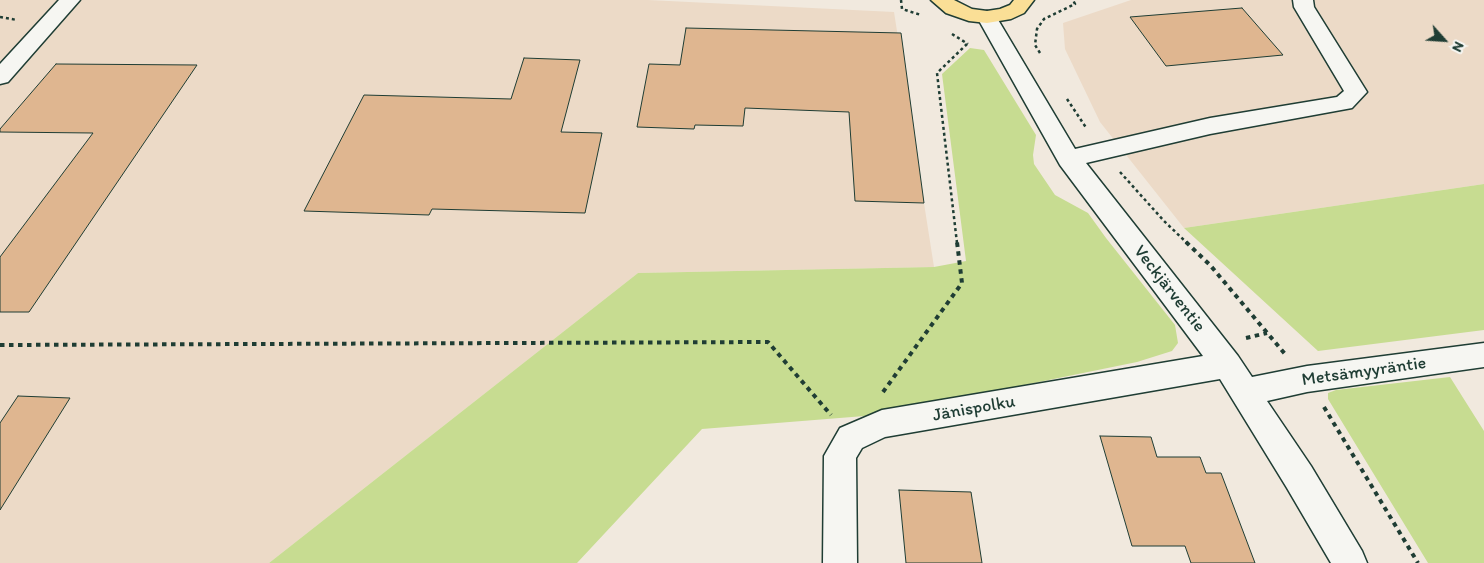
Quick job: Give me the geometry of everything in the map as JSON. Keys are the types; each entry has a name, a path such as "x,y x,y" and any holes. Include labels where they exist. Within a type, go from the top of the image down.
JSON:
{"main road":[{"path":"941,0 953,9 969,15 986,17 1004,15 1017,10 1024,0"}],"street":[{"path":"0,77 70,0"},
{"path":"1069,159 1210,126 1344,103 1356,92 1304,7 1302,0"},
{"name":"Veckjärventie","path":"986,17 1069,159 1227,365 1299,477 1350,563"},
{"name":"Metsämyyräntie","path":"1245,392 1307,379 1484,355"},
{"name":"Jänispolku","path":"851,438 882,424 1227,365"},
{"path":"840,563 840,456 851,438"}],"path":[{"path":"1044,60 1035,45 1037,29 1044,19 1075,4 1073,0"},
{"path":"878,399 962,283 937,73 967,44"},
{"path":"1066,97 1102,152 1140,197 1216,271 1307,379 1418,563"},
{"path":"0,345 768,342 851,438"}],"shaded area":[{"path":"0,0 648,0 894,12 934,267 638,273 269,563 0,563"},
{"path":"1131,0 1484,0 1484,184 1184,228 1100,122 1065,49 1063,23"}],"green space":[{"path":"970,48 984,50 1036,135 1033,155 1034,164 1055,195 1088,213 1175,325 1178,343 1172,351 1137,362 877,415 702,429 577,563 269,563 638,273 934,267 966,261 942,74"},
{"path":"1484,184 1484,330 1318,351 1184,228"},
{"path":"1450,377 1484,431 1484,563 1428,563 1328,399 1328,393 1336,390"}],"building":[{"path":"1242,8 1283,55 1166,66 1130,17"},
{"path":"686,28 901,33 924,203 855,201 849,112 745,108 743,126 695,125 694,129 637,127 649,64 680,65"},
{"path":"524,58 580,60 561,132 602,133 585,213 432,209 429,215 304,211 364,95 511,99"},
{"path":"56,64 197,65 29,312 0,312 0,257 93,133 0,132 0,129"},
{"path":"18,396 70,398 0,510 0,423"},
{"path":"1100,436 1151,437 1157,457 1200,457 1206,473 1221,473 1255,563 1191,563 1185,546 1132,546"},
{"path":"899,490 971,492 982,563 906,563"}]}
